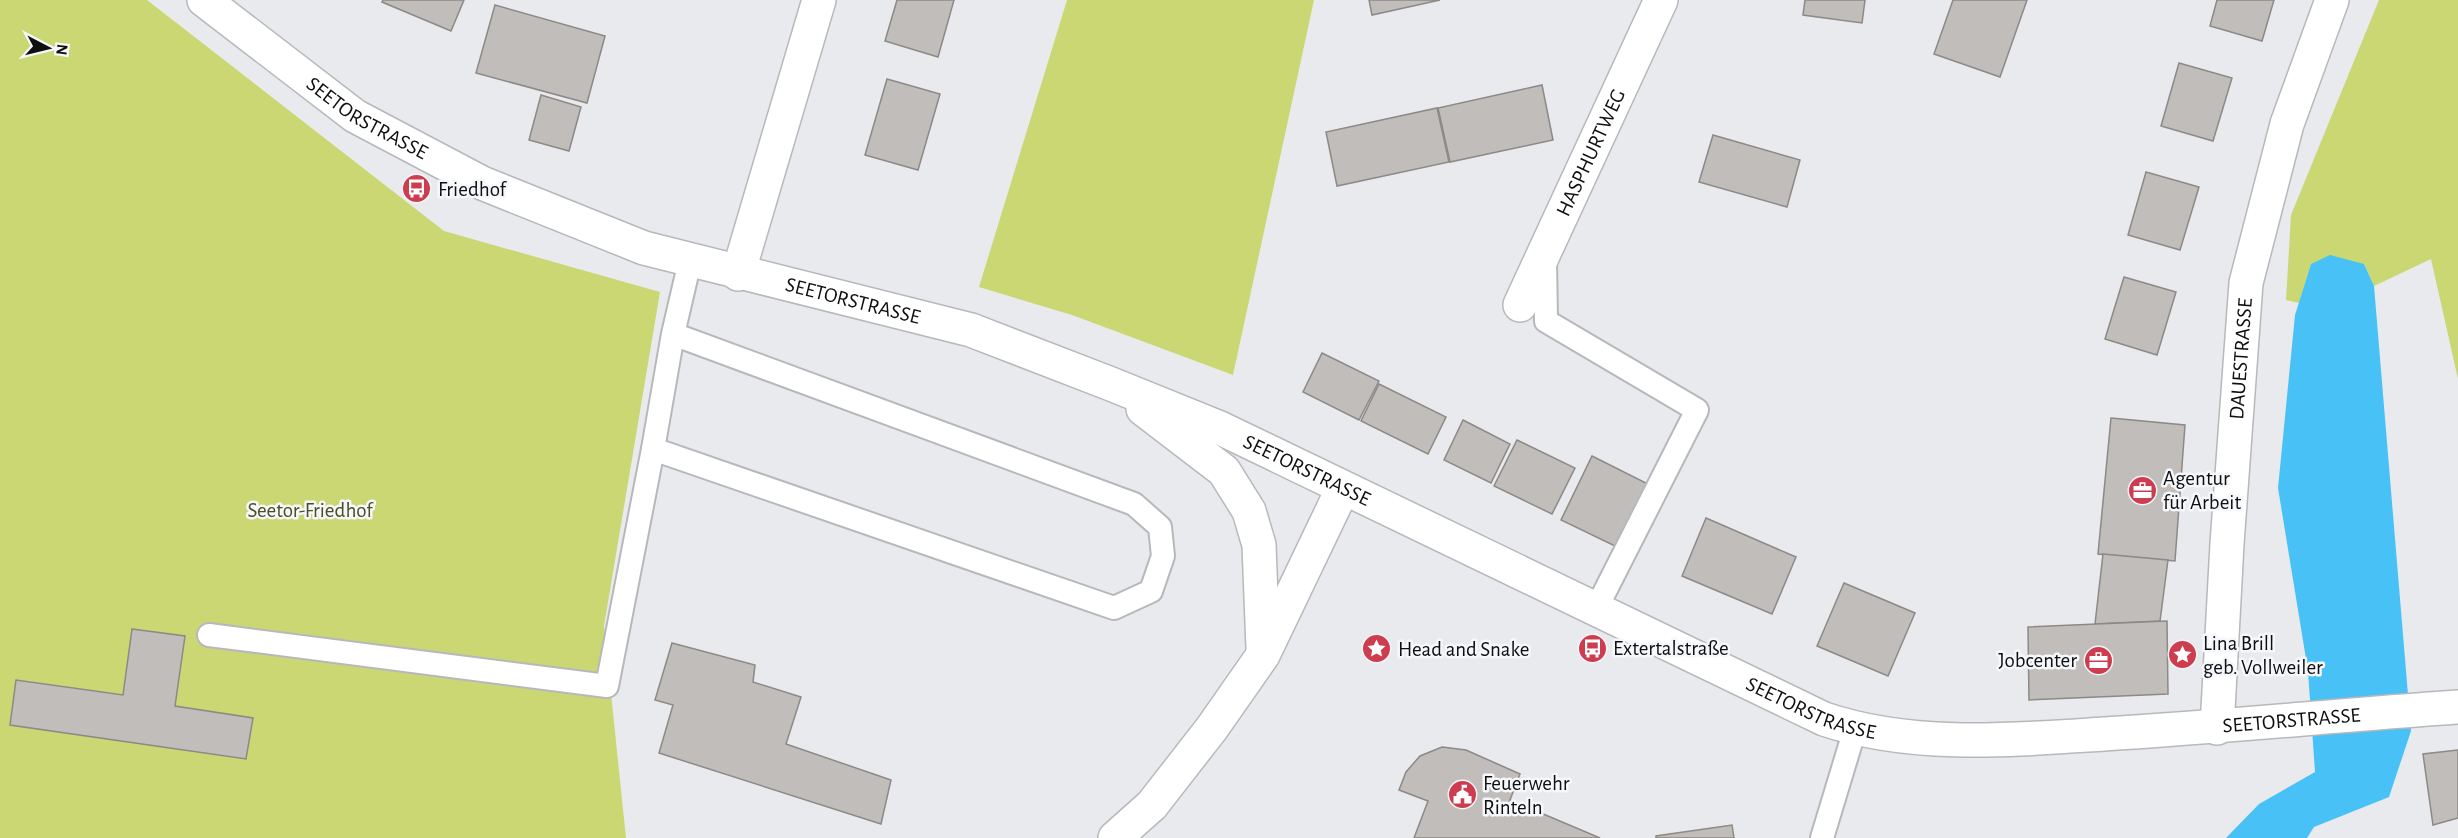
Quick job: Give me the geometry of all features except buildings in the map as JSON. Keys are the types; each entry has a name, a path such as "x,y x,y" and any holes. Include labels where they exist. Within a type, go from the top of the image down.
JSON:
{"street":[{"name":"SEETORSTRASSE","path":"204,0 355,116 482,183 644,248 971,330 1111,384 1220,428 1824,719 1855,729 1947,740 2014,740 2217,728 2458,707"},
{"path":"738,273 819,0"},
{"name":"HASPHURTWEG","path":"1520,305 1661,0"},
{"name":"DAUESTRASSE","path":"2217,728 2246,283 2288,124 2332,0"},
{"path":"1111,384 1224,471 1249,511 1259,545 1263,656"},
{"path":"1115,838 1152,805 1212,728 1263,656 1343,488"}],"lane":[{"path":"1545,252 1546,321 1697,410 1596,609"},
{"path":"209,635 607,686 673,334 690,261"},
{"path":"653,449 1114,608 1151,591 1163,556 1160,527 1134,504 673,334"},
{"path":"1822,838 1855,729"}],"green space":[{"name":"Seetor-Friedhof","path":"0,0 147,0 444,231 660,292 604,626 626,838 0,838"},
{"path":"1067,0 1314,0 1233,375 1072,315 979,287"},
{"path":"2379,0 2458,0 2458,379 2431,259 2374,286 2364,264 2311,264 2299,303 2286,300 2291,215"}],"water":[{"path":"2330,255 2364,264 2374,286 2411,731 2389,797 2314,827 2307,838 2226,838 2259,804 2315,772 2308,671 2278,488 2295,315 2311,264"}],"place":[{"name":"Friedhof","path":"417,189"},
{"name":"Agentur für Arbeit","path":"2142,490"},
{"name":"Extertalstraße","path":"1592,648"},
{"name":"Head and Snake","path":"1377,649"},
{"name":"Lina Brill geb. Vollweiler","path":"2182,655"},
{"name":"Jobcenter","path":"2098,660"},
{"name":"Feuerwehr Rinteln","path":"1462,795"}]}
